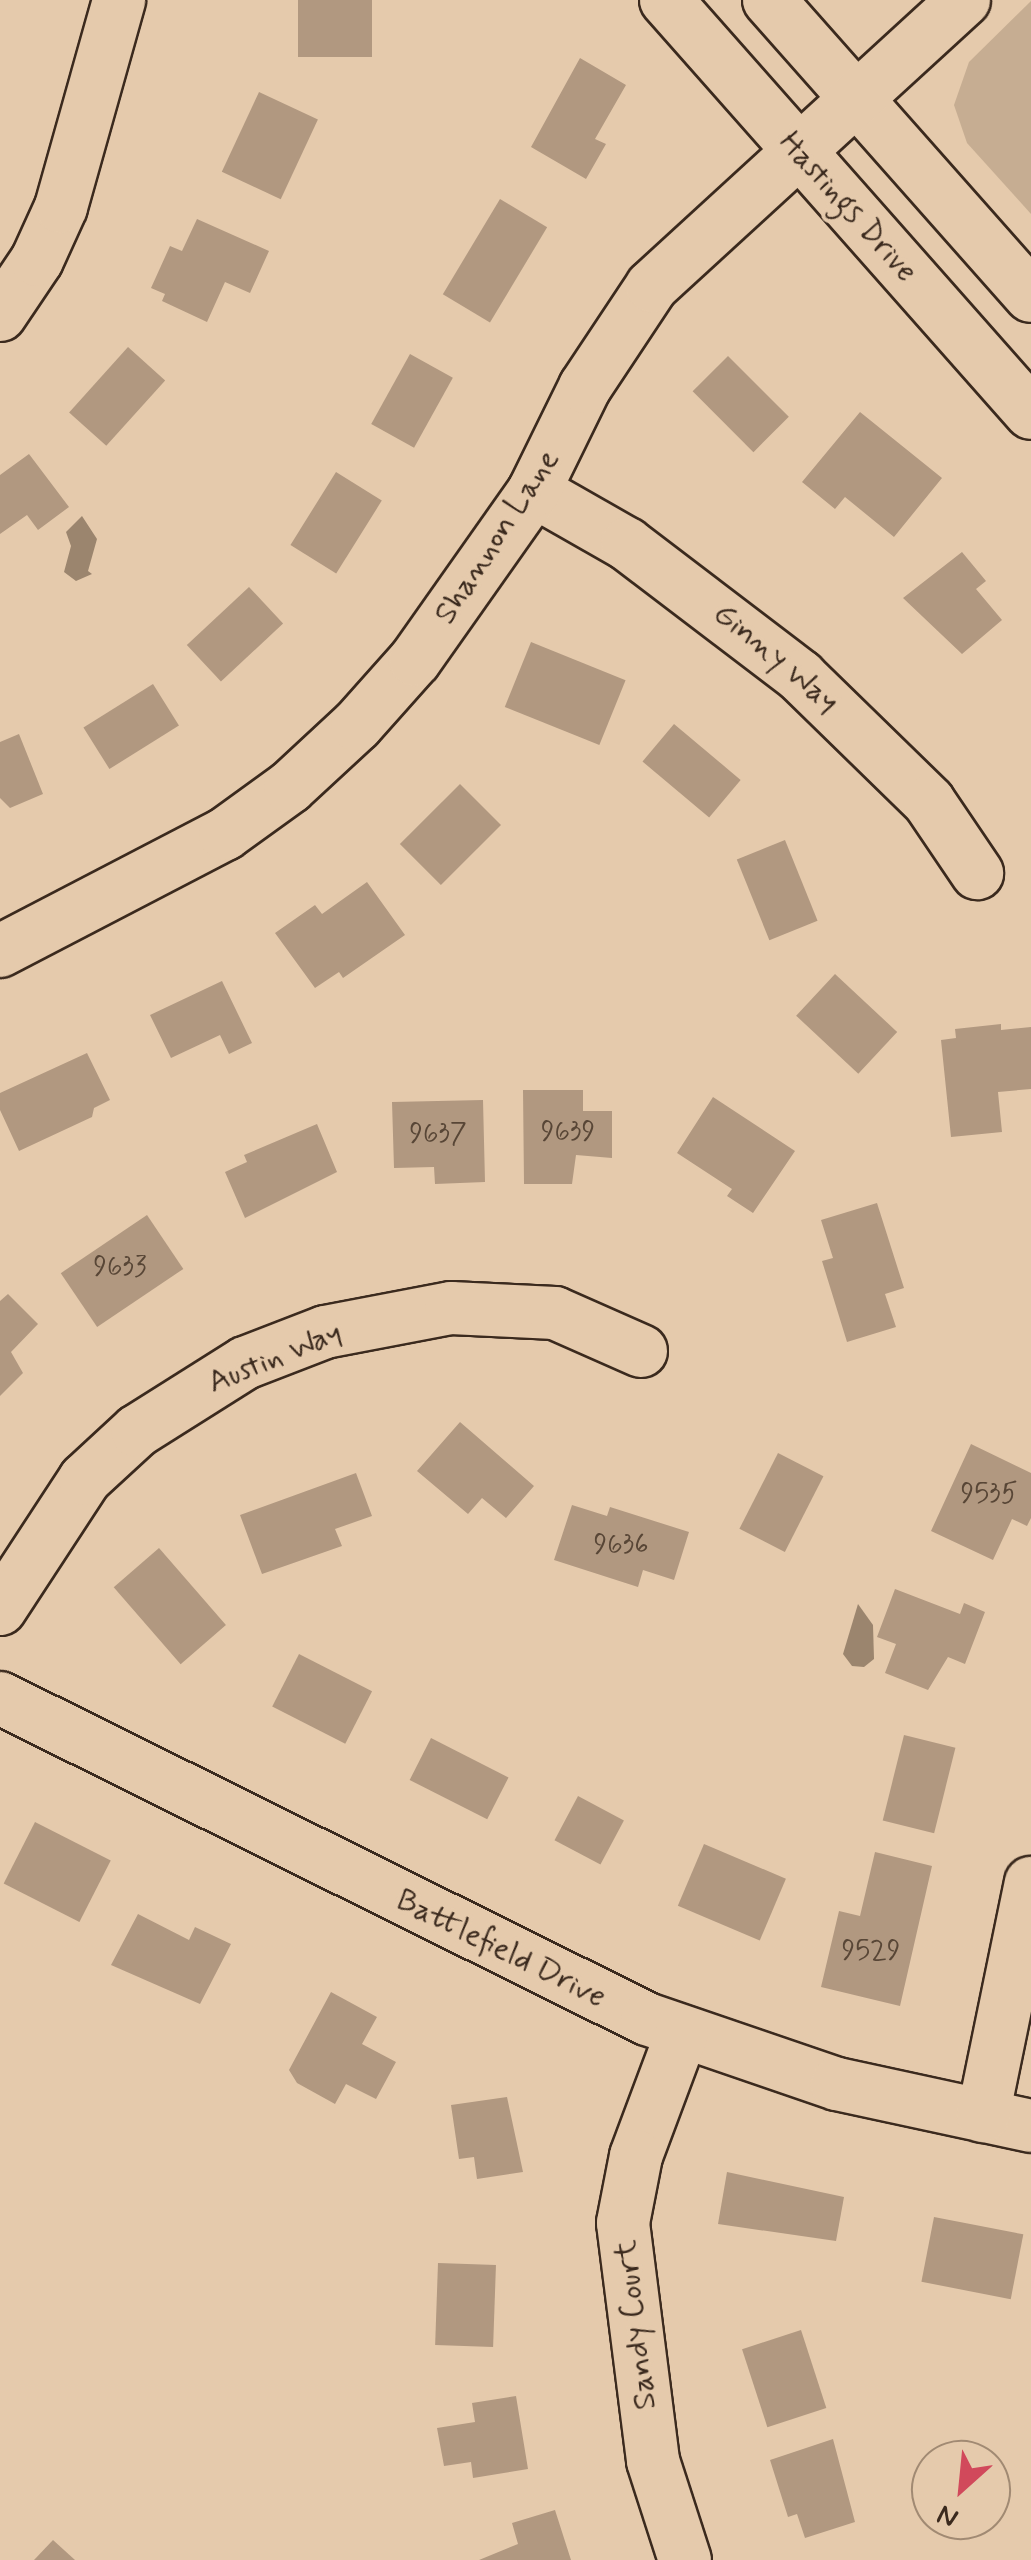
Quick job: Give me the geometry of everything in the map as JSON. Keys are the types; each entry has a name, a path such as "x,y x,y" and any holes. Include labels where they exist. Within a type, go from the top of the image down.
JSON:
{"street":[{"path":"0,315 37,260 61,208 119,0"},
{"name":"Hastings Drive","path":"666,0 1031,412"},
{"path":"769,0 1031,296"},
{"name":"Shannon Lane","path":"0,951 225,834 290,787 415,660 534,490 584,387 652,286 964,0"},
{"name":"Ginny Way","path":"534,490 642,555 800,676 902,773 977,873"},
{"name":"Austin Way","path":"0,1610 85,1479 137,1431 245,1363 325,1332 451,1308 556,1314 641,1351"},
{"name":"Battlefield Drive","path":"0,1698 520,1961 682,2033 837,2084 1007,2121"},
{"path":"1007,2121 1031,1884"},
{"name":"Sandy Court","path":"682,2033 636,2156 624,2223 653,2462 685,2560"}],"shaded area":[{"path":"1031,1 1031,214 967,143 954,105 969,62"},
{"path":"82,516 97,539 88,571 92,574 76,581 64,572 71,546 66,532"},
{"path":"858,1604 873,1625 874,1659 864,1667 852,1666 843,1654"}],"building":[{"path":"298,0 372,0 372,57 298,57"},
{"path":"580,58 626,85 595,139 606,144 586,179 531,147"},
{"path":"259,92 318,119 281,199 222,172"},
{"path":"500,199 547,227 490,322 443,294"},
{"path":"197,219 269,251 250,293 225,282 207,322 162,301 165,294 151,288 170,246 182,251"},
{"path":"128,347 165,380 106,446 69,412"},
{"path":"410,354 453,378 414,448 371,424"},
{"path":"728,356 789,417 753,452 693,391"},
{"path":"860,412 942,478 894,537 845,497 835,509 802,482"},
{"path":"29,454 69,507 38,530 27,515 0,534 0,475"},
{"path":"336,472 382,501 336,574 290,545"},
{"path":"962,552 986,581 976,589 1002,620 962,654 903,598"},
{"path":"249,587 283,624 221,682 187,645"},
{"path":"531,642 626,680 599,745 505,707"},
{"path":"153,684 179,726 109,769 83,727"},
{"path":"674,724 741,780 709,817 643,762"},
{"path":"19,734 43,794 10,808 0,798 0,742"},
{"path":"460,784 501,825 441,885 400,844"},
{"path":"785,840 818,921 769,940 737,859"},
{"path":"367,882 405,935 343,978 339,972 315,988 275,933 315,905 322,914"},
{"path":"835,974 897,1032 858,1074 796,1016"},
{"path":"222,981 252,1043 229,1054 220,1035 171,1058 150,1015"},
{"path":"1001,1024 1001,1030 1031,1027 1031,1089 998,1092 1002,1132 951,1137 941,1040 956,1038 955,1029"},
{"path":"87,1053 110,1100 94,1108 92,1117 19,1151 0,1110 0,1093"},
{"path":"523,1090 583,1090 583,1111 612,1111 612,1158 576,1155 572,1184 524,1184"},
{"path":"713,1097 795,1151 753,1213 727,1196 732,1189 677,1153"},
{"path":"483,1100 485,1182 435,1184 434,1167 394,1168 392,1102"},
{"path":"317,1124 337,1172 245,1218 225,1172 247,1162 244,1155"},
{"path":"877,1203 904,1288 885,1294 896,1327 847,1342 822,1261 833,1258 821,1220"},
{"path":"147,1215 183,1269 97,1327 61,1273"},
{"path":"8,1294 38,1324 11,1352 23,1373 0,1396 0,1301"},
{"path":"460,1422 534,1486 506,1518 482,1498 468,1514 417,1471"},
{"path":"971,1444 1031,1473 1031,1518 1027,1526 1012,1519 993,1560 931,1531"},
{"path":"778,1453 823,1476 785,1552 739,1529"},
{"path":"356,1473 372,1516 335,1529 342,1546 262,1574 240,1515"},
{"path":"572,1505 607,1516 610,1507 689,1532 674,1580 643,1570 638,1587 554,1560"},
{"path":"159,1548 226,1625 181,1664 114,1587"},
{"path":"895,1589 960,1614 964,1603 985,1612 965,1664 948,1657 928,1690 885,1673 896,1644 877,1637"},
{"path":"299,1654 372,1691 345,1744 272,1707"},
{"path":"904,1735 955,1748 934,1833 883,1820"},
{"path":"431,1738 509,1777 487,1819 410,1780"},
{"path":"578,1796 624,1820 600,1865 555,1840"},
{"path":"35,1822 111,1861 79,1922 4,1883"},
{"path":"704,1844 786,1879 760,1940 678,1906"},
{"path":"875,1852 932,1866 900,2006 821,1987 839,1911 860,1916"},
{"path":"138,1914 189,1940 195,1927 231,1944 200,2004 111,1965"},
{"path":"331,1992 377,2017 362,2044 396,2062 376,2099 346,2084 335,2104 297,2083 289,2070"},
{"path":"507,2097 523,2172 477,2179 474,2157 459,2159 451,2105"},
{"path":"727,2172 844,2197 836,2241 718,2224"},
{"path":"934,2217 1023,2234 1011,2299 921,2282"},
{"path":"438,2263 496,2265 493,2347 435,2345"},
{"path":"801,2330 826,2408 767,2427 742,2349"},
{"path":"516,2396 528,2469 473,2478 471,2462 444,2466 437,2428 475,2422 472,2403"},
{"path":"833,2439 855,2522 805,2538 797,2514 788,2517 770,2460"},
{"path":"555,2510 571,2560 479,2560 518,2544 512,2523"},
{"path":"53,2540 75,2560 34,2560"}]}
